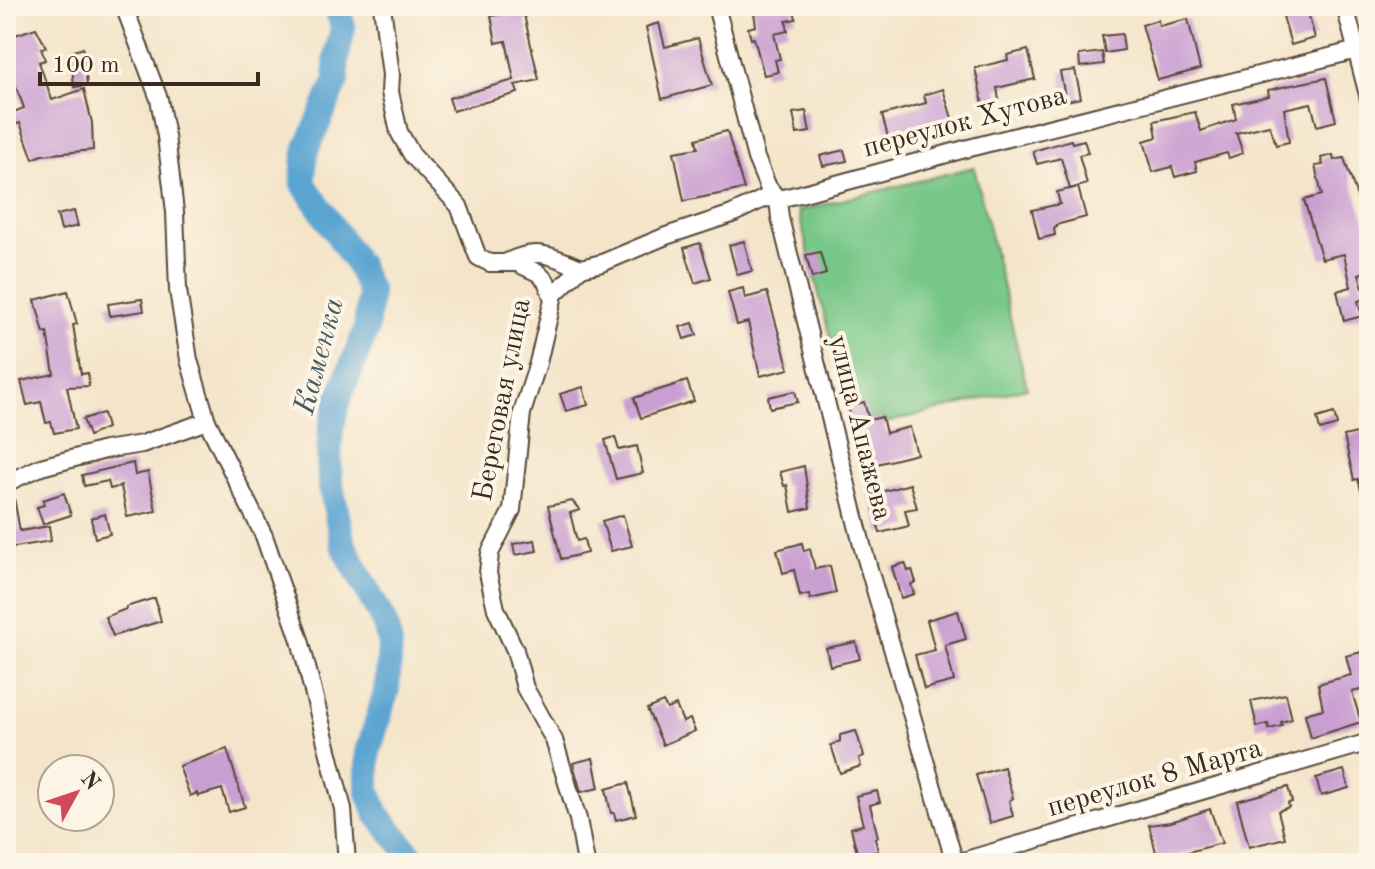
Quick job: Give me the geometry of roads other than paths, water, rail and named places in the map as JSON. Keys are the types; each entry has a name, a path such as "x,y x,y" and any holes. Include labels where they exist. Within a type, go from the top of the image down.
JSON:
{"street":[{"path":"124,6 149,70 164,123 175,212 183,333 207,421 259,525 295,623 343,809 347,863"},
{"name":"Береговая улица","path":"382,6 394,117 403,142 459,206 478,257 490,263 507,262 529,267 546,281 552,296 549,320 522,413 512,510 490,553 488,573 496,609 515,650 525,688 554,740 578,819 586,863"},
{"name":"улица Апажева","path":"716,6 759,167 768,187 778,199 834,442 955,863"},
{"path":"1345,6 1362,48 1369,99"},
{"name":"переулок Хутова","path":"581,268 732,214 765,198 778,199 1362,48"},
{"path":"507,262 542,253 581,268 552,296"},
{"path":"6,483 41,467 142,444 207,421"},
{"name":"переулок 8 Марта","path":"955,863 1369,742"}],"waterway":[{"name":"Каменка","path":"336,6 343,26 336,61 337,80 307,148 303,183 358,265 370,292 366,330 338,401 331,429 330,481 343,544 384,622 390,644 387,689 368,752 368,790 377,814 417,863"}]}
